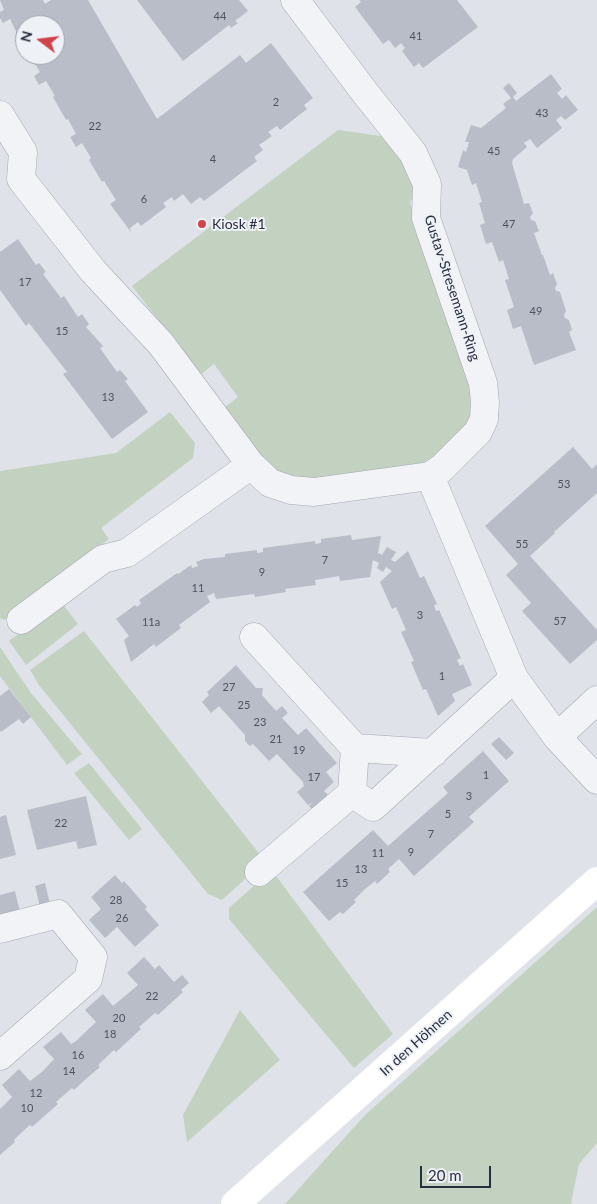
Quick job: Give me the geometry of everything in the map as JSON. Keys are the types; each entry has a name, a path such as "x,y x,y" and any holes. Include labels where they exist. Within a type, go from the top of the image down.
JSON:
{"street":[{"name":"Gustav-Stresemann-Ring","path":"295,0 413,153 427,184 426,218 483,383 486,402 484,419 478,432 442,468 430,476"},
{"path":"0,114 23,152 21,179 93,271 161,344 251,465 270,482 291,490 314,492 430,476 514,678 557,737 597,780"},
{"path":"21,620 103,559 127,553 251,465"},
{"path":"254,637 355,748 433,753"},
{"path":"352,793 374,807 514,678"},
{"path":"557,737 597,700"},
{"path":"259,872 352,793 355,748"},
{"name":"In den Höhnen","path":"235,1204 597,881"},
{"path":"0,929 58,914 93,957 88,979 0,1056"}],"green space":[{"path":"338,130 388,137 417,188 410,203 474,387 476,412 463,434 426,463 302,485 269,468 224,408 238,397 214,364 200,375 132,286"},
{"path":"170,412 195,443 193,458 101,528 109,539 4,620 0,618 0,471 116,453"},
{"path":"61,602 78,624 26,665 9,641"},
{"path":"84,631 265,861 222,900 208,894 39,685 30,670"},
{"path":"0,647 31,693 82,754 67,765 0,676"},
{"path":"89,763 142,829 129,840 74,773"},
{"path":"265,876 277,877 393,1034 354,1068 229,919 229,908"},
{"path":"597,907 597,1143 579,1164 571,1204 285,1204 365,1115"},
{"path":"240,1010 280,1060 187,1142 183,1115"}],"building":[{"path":"0,0 43,0 45,4 51,0 88,0 157,119 240,55 246,63 271,43 313,98 304,105 307,109 280,130 277,126 268,132 272,136 259,145 263,150 254,157 257,161 204,201 200,197 191,204 183,194 174,201 172,197 163,203 166,207 141,226 138,222 130,228 131,232 110,204 116,200 104,181 102,182 89,160 91,158 82,143 76,147 70,137 76,134 68,119 66,120 46,81 39,85 34,76 40,72 36,65 65,65 65,15 15,15 15,29 10,19 3,23 0,18 0,12 4,10"},
{"path":"137,0 239,0 248,11 235,21 238,23 231,28 229,25 183,61"},
{"path":"359,0 457,0 478,27 423,68 419,63 414,67 402,51 405,48 401,43 395,48 389,40 383,44 355,7 361,2"},
{"path":"551,74 562,89 557,93 562,99 566,95 578,110 565,120 561,116 556,120 562,128 537,148 530,139 524,143 527,147 513,159 512,163 524,204 529,203 533,213 530,217 531,220 535,221 539,231 534,233 550,275 553,273 557,284 556,291 560,292 566,311 564,315 569,320 572,330 569,332 576,350 534,365 521,326 513,329 507,310 514,307 505,280 509,279 503,260 499,262 492,242 486,244 480,225 485,223 479,203 482,202 476,183 472,185 467,170 458,167 463,150 466,152 469,142 465,142 471,125 481,128 506,108 503,104 511,98 503,88 509,83 517,93 513,97 516,101"},
{"path":"18,239 36,265 39,263 46,272 43,274 61,298 64,296 78,317 82,314 89,324 86,327 103,346 100,348 117,372 120,370 128,379 125,381 148,412 112,439 63,374 67,372 29,323 26,326 0,290 0,252"},
{"path":"573,447 592,469 597,464 597,493 530,556 597,630 597,640 570,664 522,611 531,603 506,575 518,564 485,526"},
{"path":"351,535 352,540 381,536 378,553 382,555 387,547 396,552 391,560 395,562 408,551 420,578 424,576 437,604 434,605 436,611 439,610 461,658 457,660 460,666 463,664 472,685 452,694 455,701 438,716 426,689 423,690 411,662 414,661 401,632 406,630 396,607 392,609 380,582 392,571 386,567 383,572 377,568 379,563 373,560 370,577 340,581 339,576 315,580 316,585 285,589 286,592 255,597 254,594 216,599 214,593 207,596 210,602 179,625 181,628 156,647 154,644 131,662 124,640 129,636 116,619 135,605 137,607 141,603 139,600 177,573 191,565 192,568 198,566 196,562 204,559 225,557 225,554 257,550 257,553 263,552 263,548 315,541 315,544 321,543 321,539"},
{"path":"236,665 256,688 263,688 262,695 276,711 282,706 288,713 282,718 298,735 306,728 337,763 326,772 334,782 324,791 332,799 316,813 309,806 313,802 308,805 297,792 304,786 303,782 277,754 269,761 253,744 250,746 245,741 245,735 219,706 211,713 202,702 209,695 207,692"},
{"path":"9,689 31,717 23,724 19,719 1,732 0,696"},
{"path":"499,737 514,753 506,760 491,744"},
{"path":"483,751 509,781 469,817 474,822 414,876 399,859 388,869 390,872 377,884 375,881 354,900 356,902 343,914 340,912 329,921 303,892 373,830 388,846 448,793 443,787"},
{"path":"86,796 97,845 78,849 76,841 37,850 27,810"},
{"path":"6,815 16,855 0,859 0,817"},
{"path":"115,875 122,883 124,881 147,907 145,909 159,925 135,947 117,927 105,938 89,920 101,909 91,897"},
{"path":"45,883 50,904 40,907 35,886"},
{"path":"15,891 20,912 0,917 0,895"},
{"path":"144,957 155,969 159,965 174,982 182,975 189,983 181,990 183,992 158,1015 155,1013 139,1027 141,1029 116,1052 114,1050 98,1065 100,1067 74,1090 72,1088 56,1102 58,1104 32,1127 30,1125 22,1132 14,1140 15,1142 0,1155 0,1109 12,1097 2,1085 19,1069 30,1081 43,1071 54,1059 43,1047 61,1032 71,1044 76,1041 96,1022 85,1010 103,994 113,1006 138,985 127,973"}],"place":[{"name":"Kiosk #1","path":"202,224"}]}
